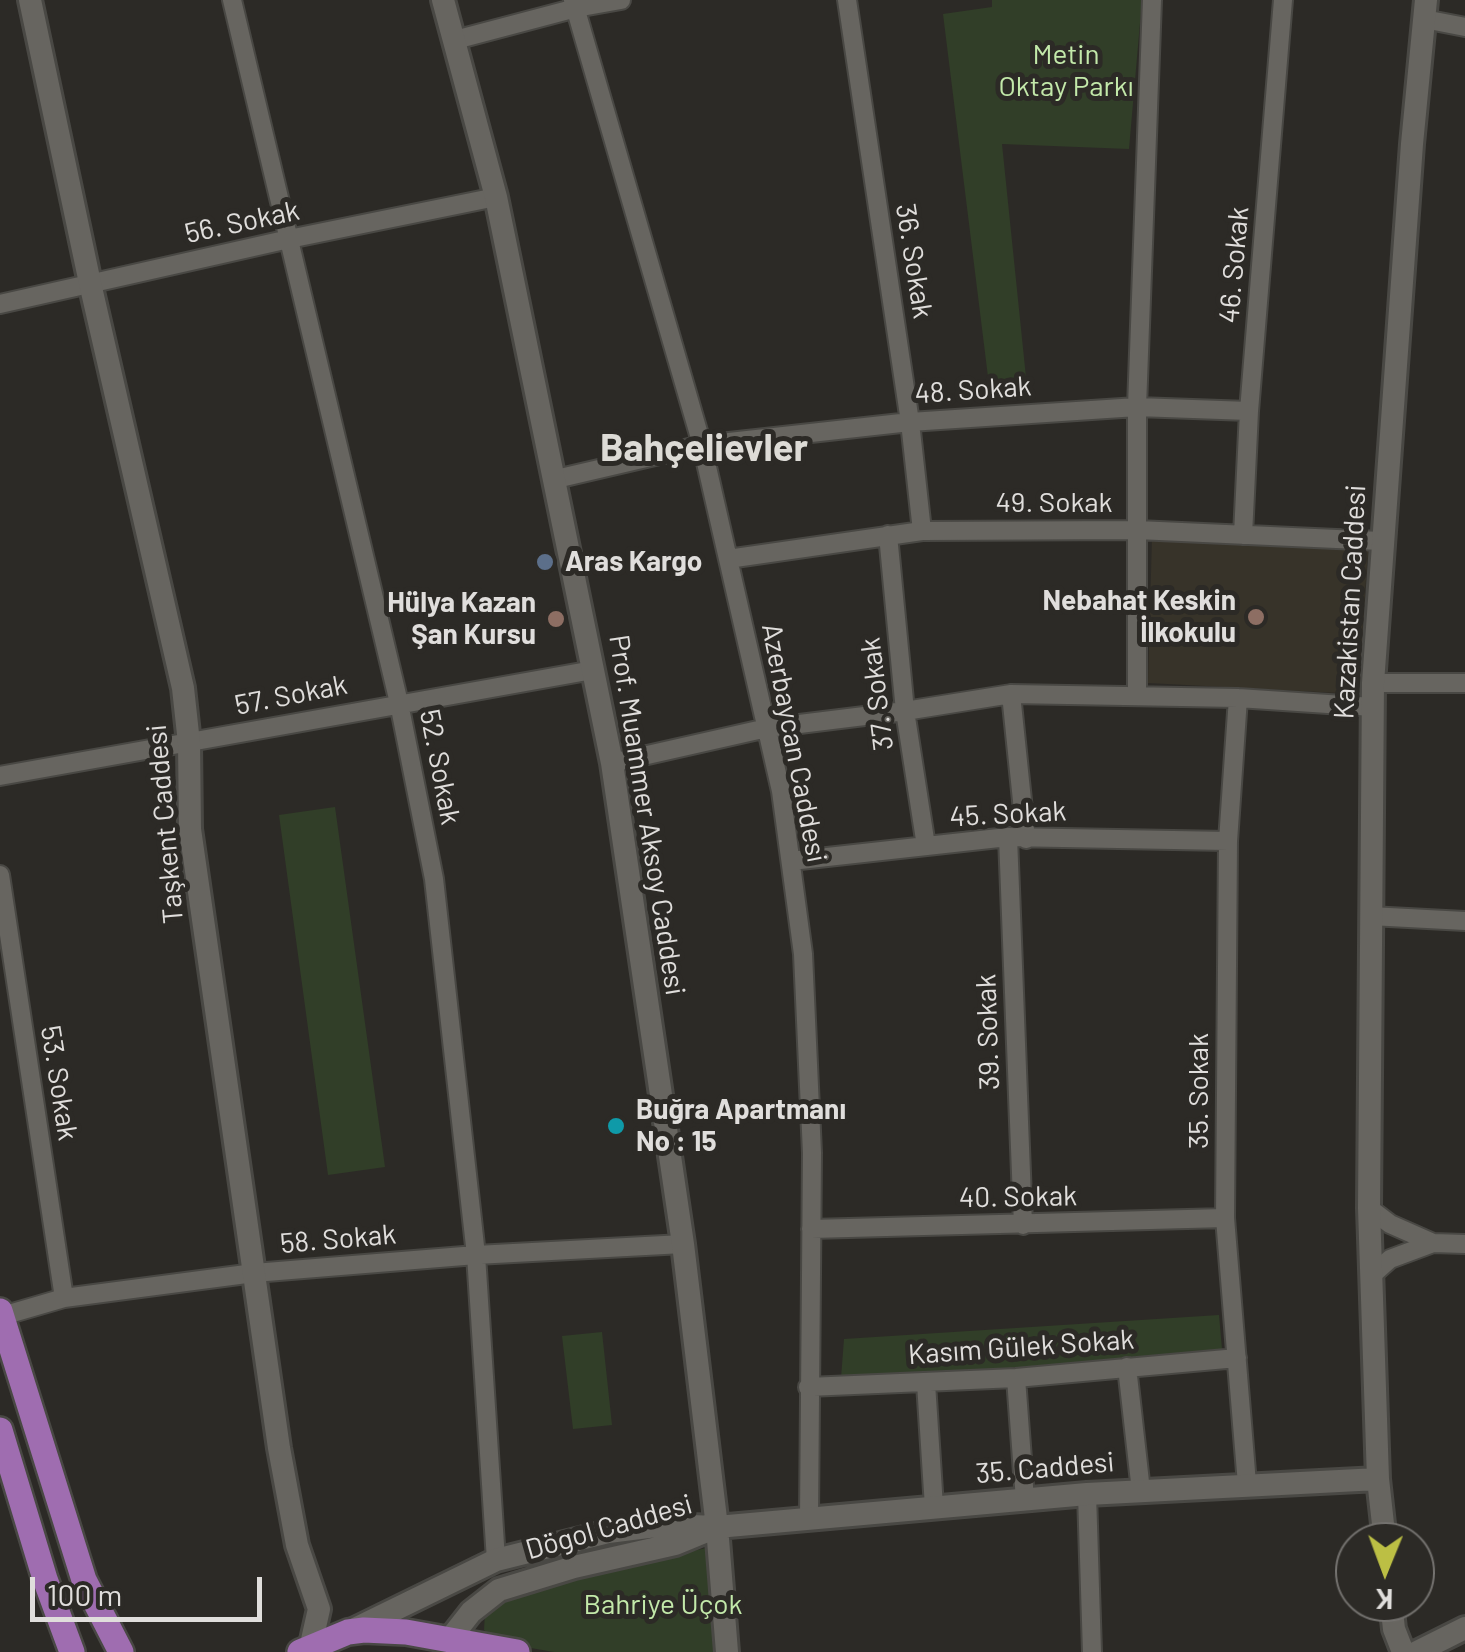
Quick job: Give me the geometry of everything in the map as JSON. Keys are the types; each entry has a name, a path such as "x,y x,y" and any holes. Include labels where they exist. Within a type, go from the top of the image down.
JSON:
{"main road":[{"path":"1,1314 84,1580 121,1652"},
{"path":"0,1430 45,1579 72,1652"},
{"name":"Dögol Caddesi","path":"305,1650 348,1632 387,1630 448,1646"},
{"path":"448,1646 517,1652"}],"street":[{"name":"Taşkent Caddesi","path":"30,0 183,688 189,743 190,829 254,1273 297,1545 319,1609 305,1650"},
{"name":"52. Sokak","path":"232,0 399,703 434,879 476,1255 496,1560"},
{"name":"Prof. Muammer Aksoy Caddesi","path":"443,0 496,197 612,763 683,1244 717,1527 726,1652"},
{"path":"455,40 574,4 621,0"},
{"name":"36. Sokak","path":"847,0 910,422 922,531"},
{"path":"1137,695 1137,408 1152,0"},
{"name":"46. Sokak","path":"1242,534 1284,0"},
{"name":"Azerbaycan Caddesi","path":"574,4 702,445 781,791 804,954 812,1229 809,1518"},
{"path":"1425,9 1465,26"},
{"name":"Kazakistan Caddesi","path":"1382,1522 1369,1208 1372,683 1425,9"},
{"name":"56. Sokak","path":"0,304 496,197"},
{"name":"48. Sokak","path":"556,479 702,445 910,422 1137,408 1249,411"},
{"name":"49. Sokak","path":"728,559 922,531 1137,530 1381,542"},
{"name":"37. Sokak","path":"888,534 905,711 926,846"},
{"name":"57. Sokak","path":"0,776 594,670"},
{"path":"1372,683 1465,683"},
{"path":"612,763 766,728 1010,694 1238,698 1373,707"},
{"name":"39. Sokak","path":"1010,694 1017,838 1023,1226"},
{"name":"35. Sokak","path":"1238,698 1228,841 1226,1218 1247,1484"},
{"name":"45. Sokak","path":"791,861 1017,838 1228,841"},
{"name":"53. Sokak","path":"0,876 64,1298"},
{"path":"1370,916 1465,921"},
{"path":"1369,1208 1390,1224 1433,1243 1465,1244"},
{"name":"40. Sokak","path":"812,1229 1226,1218"},
{"path":"1372,1274 1390,1260 1433,1243"},
{"name":"58. Sokak","path":"1,1314 64,1298 254,1273 683,1244"},
{"name":"Kasım Gülek Sokak","path":"808,1387 1016,1378 1237,1358"},
{"path":"1127,1368 1142,1491"},
{"path":"1016,1378 1025,1500"},
{"path":"926,1383 934,1507"},
{"name":"35. Caddesi","path":"717,1527 1087,1494 1378,1479"},
{"path":"1087,1494 1092,1652"},
{"name":"Dögol Caddesi","path":"348,1632 496,1560 608,1532 664,1525 717,1527"},
{"name":"Dögol Caddesi","path":"448,1646 471,1612 500,1590 574,1566 675,1544 717,1527"},
{"path":"1393,1622 1402,1652"},
{"path":"1416,1652 1465,1628"}],"shaded area":[{"name":"Nebahat Keskin İlkokulu","path":"1152,537 1368,551 1358,694 1148,683"}],"green space":[{"name":"Metin Oktay Parkı","path":"992,0 1142,0 1129,149 1002,144 1027,387 990,393 943,14 992,7"},
{"path":"335,807 385,1167 328,1175 279,815"},
{"path":"1219,1315 1222,1349 1013,1368 841,1378 844,1339"},
{"path":"602,1332 612,1425 573,1429 562,1336"},
{"name":"Bahriye Üçok","path":"706,1548 716,1652 554,1652 496,1642 484,1630 485,1613 493,1603 522,1590"}],"place":[{"name":"Aras Kargo","path":"545,562"},
{"name":"Nebahat Keskin İlkokulu","path":"1256,617"},
{"name":"Hülya Kazan Şan Kursu","path":"556,619"},
{"name":"Buğra Apartmanı No : 15","path":"616,1126"}],"district":[{"name":"Bahçelievler","path":"704,448"}]}
